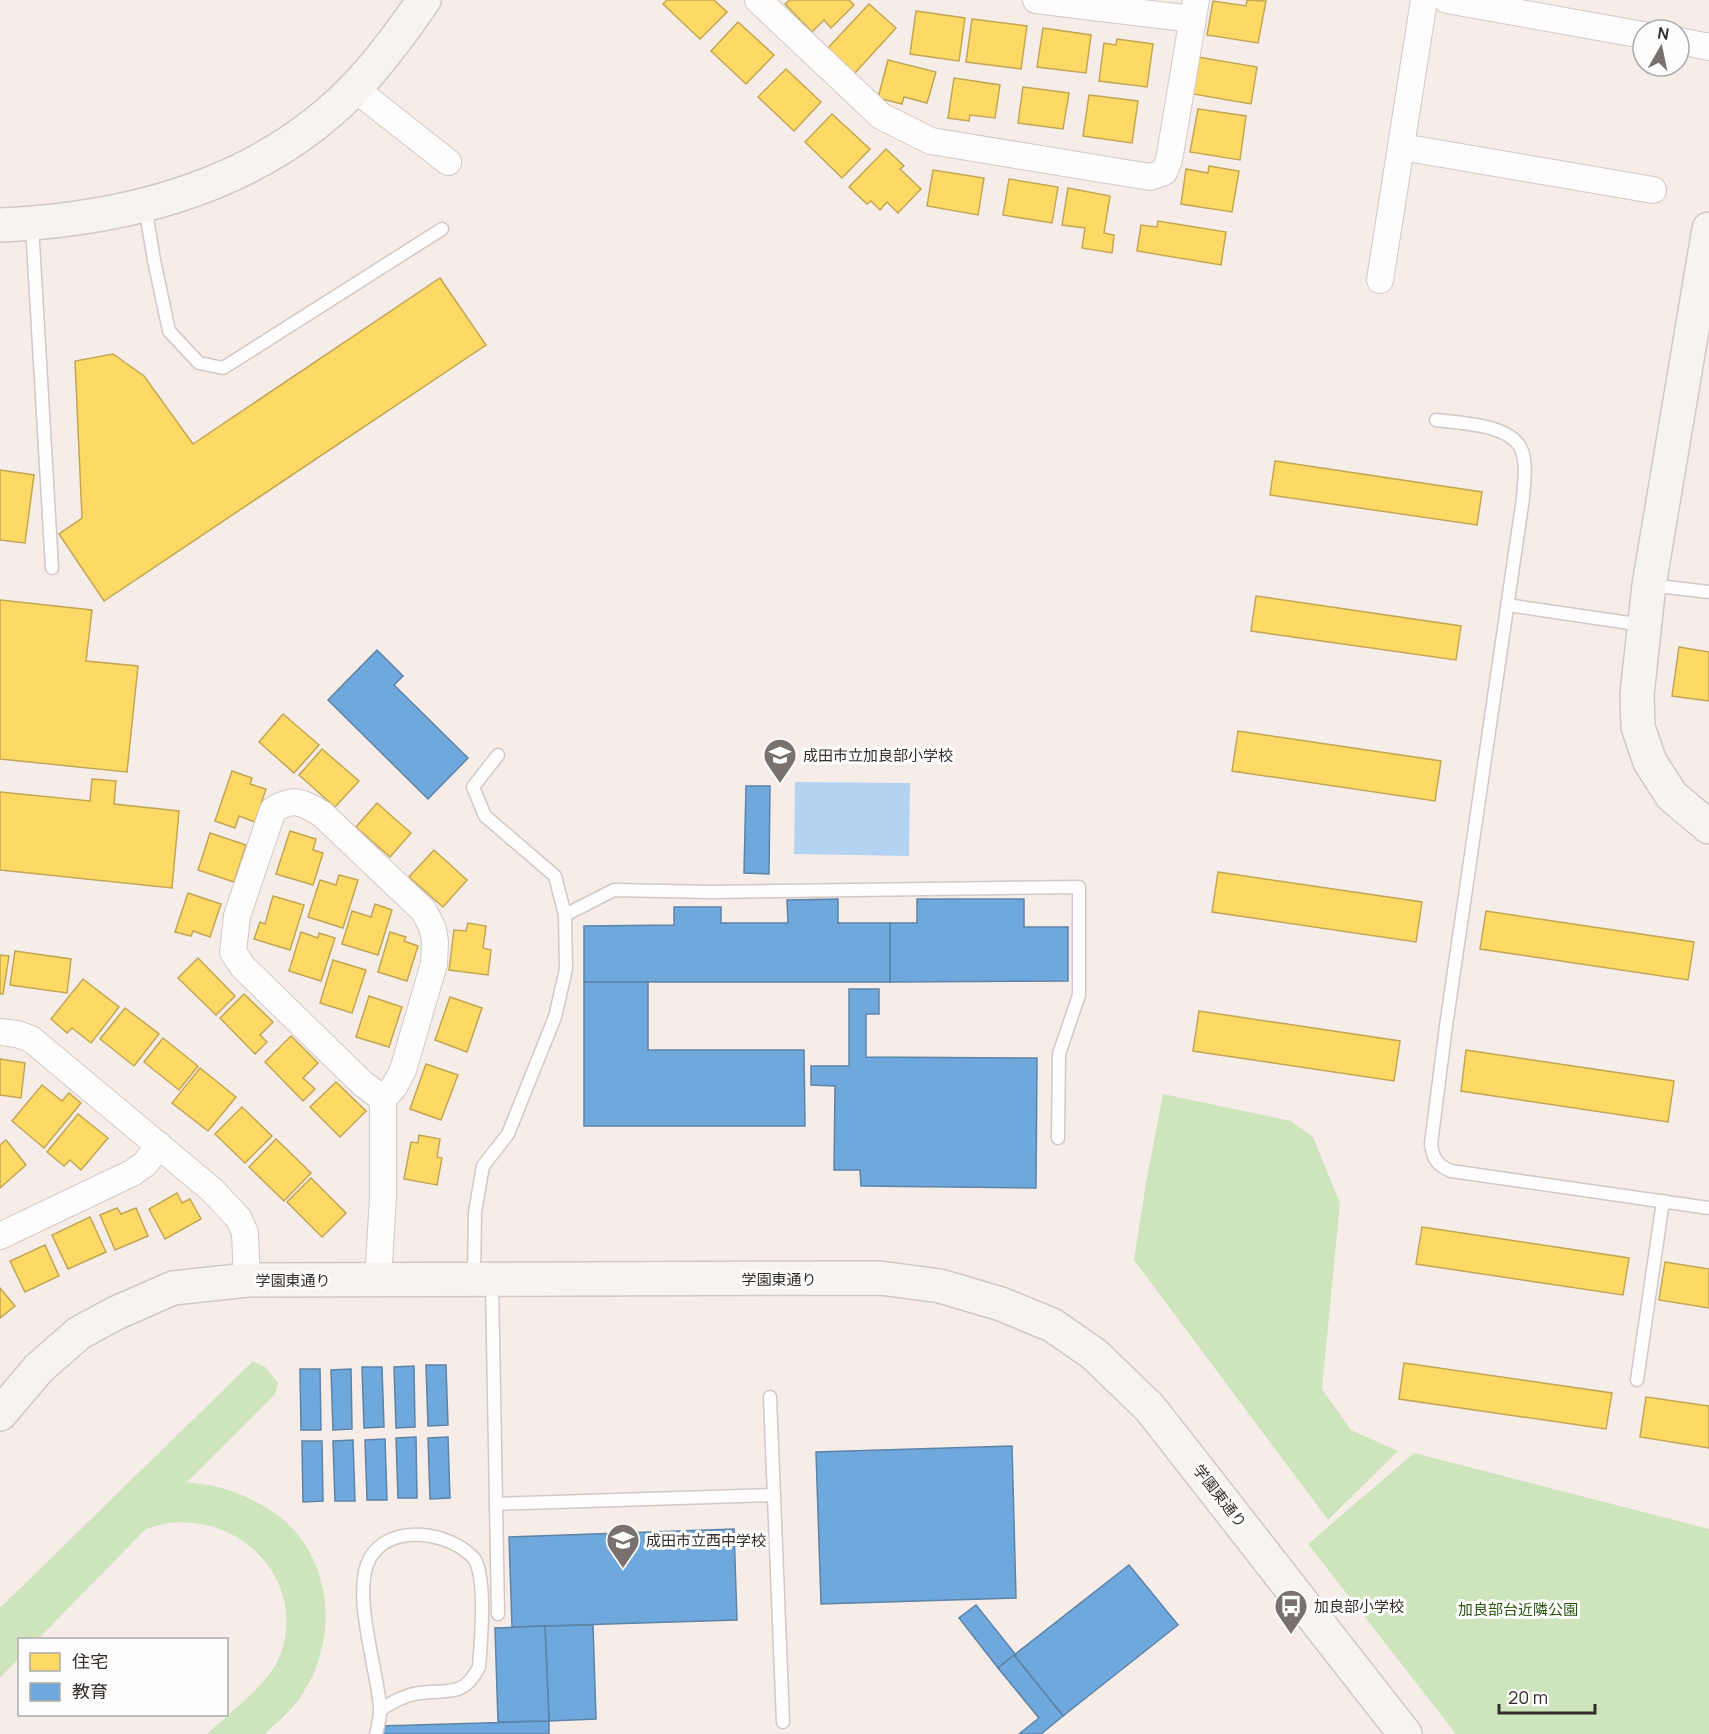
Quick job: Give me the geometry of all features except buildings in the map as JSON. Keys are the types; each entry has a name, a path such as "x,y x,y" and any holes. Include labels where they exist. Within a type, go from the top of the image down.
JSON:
{"street":[{"path":"0,225 80,218 145,205 201,189 235,174 275,152 312,126 354,88 392,45 424,0"},
{"path":"761,1 881,116 931,141 1150,177 1164,171 1169,160 1194,10 1036,0"},
{"path":"1380,280 1424,0"},
{"path":"1447,0 1631,33"},
{"path":"1691,43 1709,47"},
{"path":"354,88 448,162"},
{"path":"1401,147 1653,190"},
{"path":"1709,229 1649,585 1637,694 1638,727 1650,762 1672,796 1709,827"},
{"path":"378,1280 383,1099 394,1087 403,1070 434,964 433,929 424,910 322,814 294,801 284,804 273,810 237,916 233,952 243,967 362,1083 383,1099"},
{"path":"0,1032 31,1039 212,1190 239,1219 245,1233 247,1280"},
{"path":"0,1236 132,1173 145,1164 159,1145"},
{"name":"学園東通り","path":"0,1414 39,1368 79,1334 116,1313 173,1288 247,1280 880,1278 940,1286 1001,1304 1052,1325 1094,1354 1150,1408 1405,1734"}],"lane":[{"path":"145,205 169,331 199,363 223,368 442,229"},
{"path":"32,224 52,568"},
{"path":"1436,420 1495,428 1509,435 1521,448 1526,468 1446,1026 1431,1144 1433,1157 1440,1167 1451,1172 1709,1208"},
{"path":"1649,585 1709,592"},
{"path":"1507,605 1644,625"},
{"path":"498,755 473,787 485,816 555,876 565,915 566,969 555,1017 508,1134 483,1166 475,1212 483,1280 496,1504 498,1614"},
{"path":"565,915 614,890 710,892 1079,887 1079,995 1059,1054 1058,1138"},
{"path":"1637,1380 1663,1201"},
{"path":"770,1397 783,1722"},
{"path":"496,1504 774,1495"},
{"path":"376,1734 380,1710 362,1582 370,1558 386,1540 412,1534 436,1537 456,1543 476,1560 481,1585 479,1667 473,1679 458,1691 419,1693 401,1697 380,1710"}],"green space":[{"path":"1163,1094 1291,1121 1313,1137 1340,1203 1322,1389 1351,1430 1398,1451 1328,1520 1134,1260"},
{"path":"253,1361 265,1367 278,1383 275,1394 187,1482 211,1485 231,1491 265,1507 280,1517 299,1536 312,1557 321,1581 325,1605 325,1631 320,1656 311,1680 297,1702 265,1734 207,1734 257,1688 274,1668 286,1631 285,1604 277,1580 263,1559 244,1542 222,1530 196,1523 168,1523 146,1529 39,1638 18,1638 18,1659 0,1678 0,1608"},
{"name":"加良部台近隣公園","path":"1414,1453 1709,1529 1709,1734 1456,1734 1308,1544"}],"water":[{"path":"795,782 910,783 909,856 794,854"}],"place":[{"name":"成田市立加良部小学校","path":"780,784"},
{"name":"成田市立西中学校","path":"623,1569"},
{"name":"加良部小学校","path":"1291,1635"}]}
